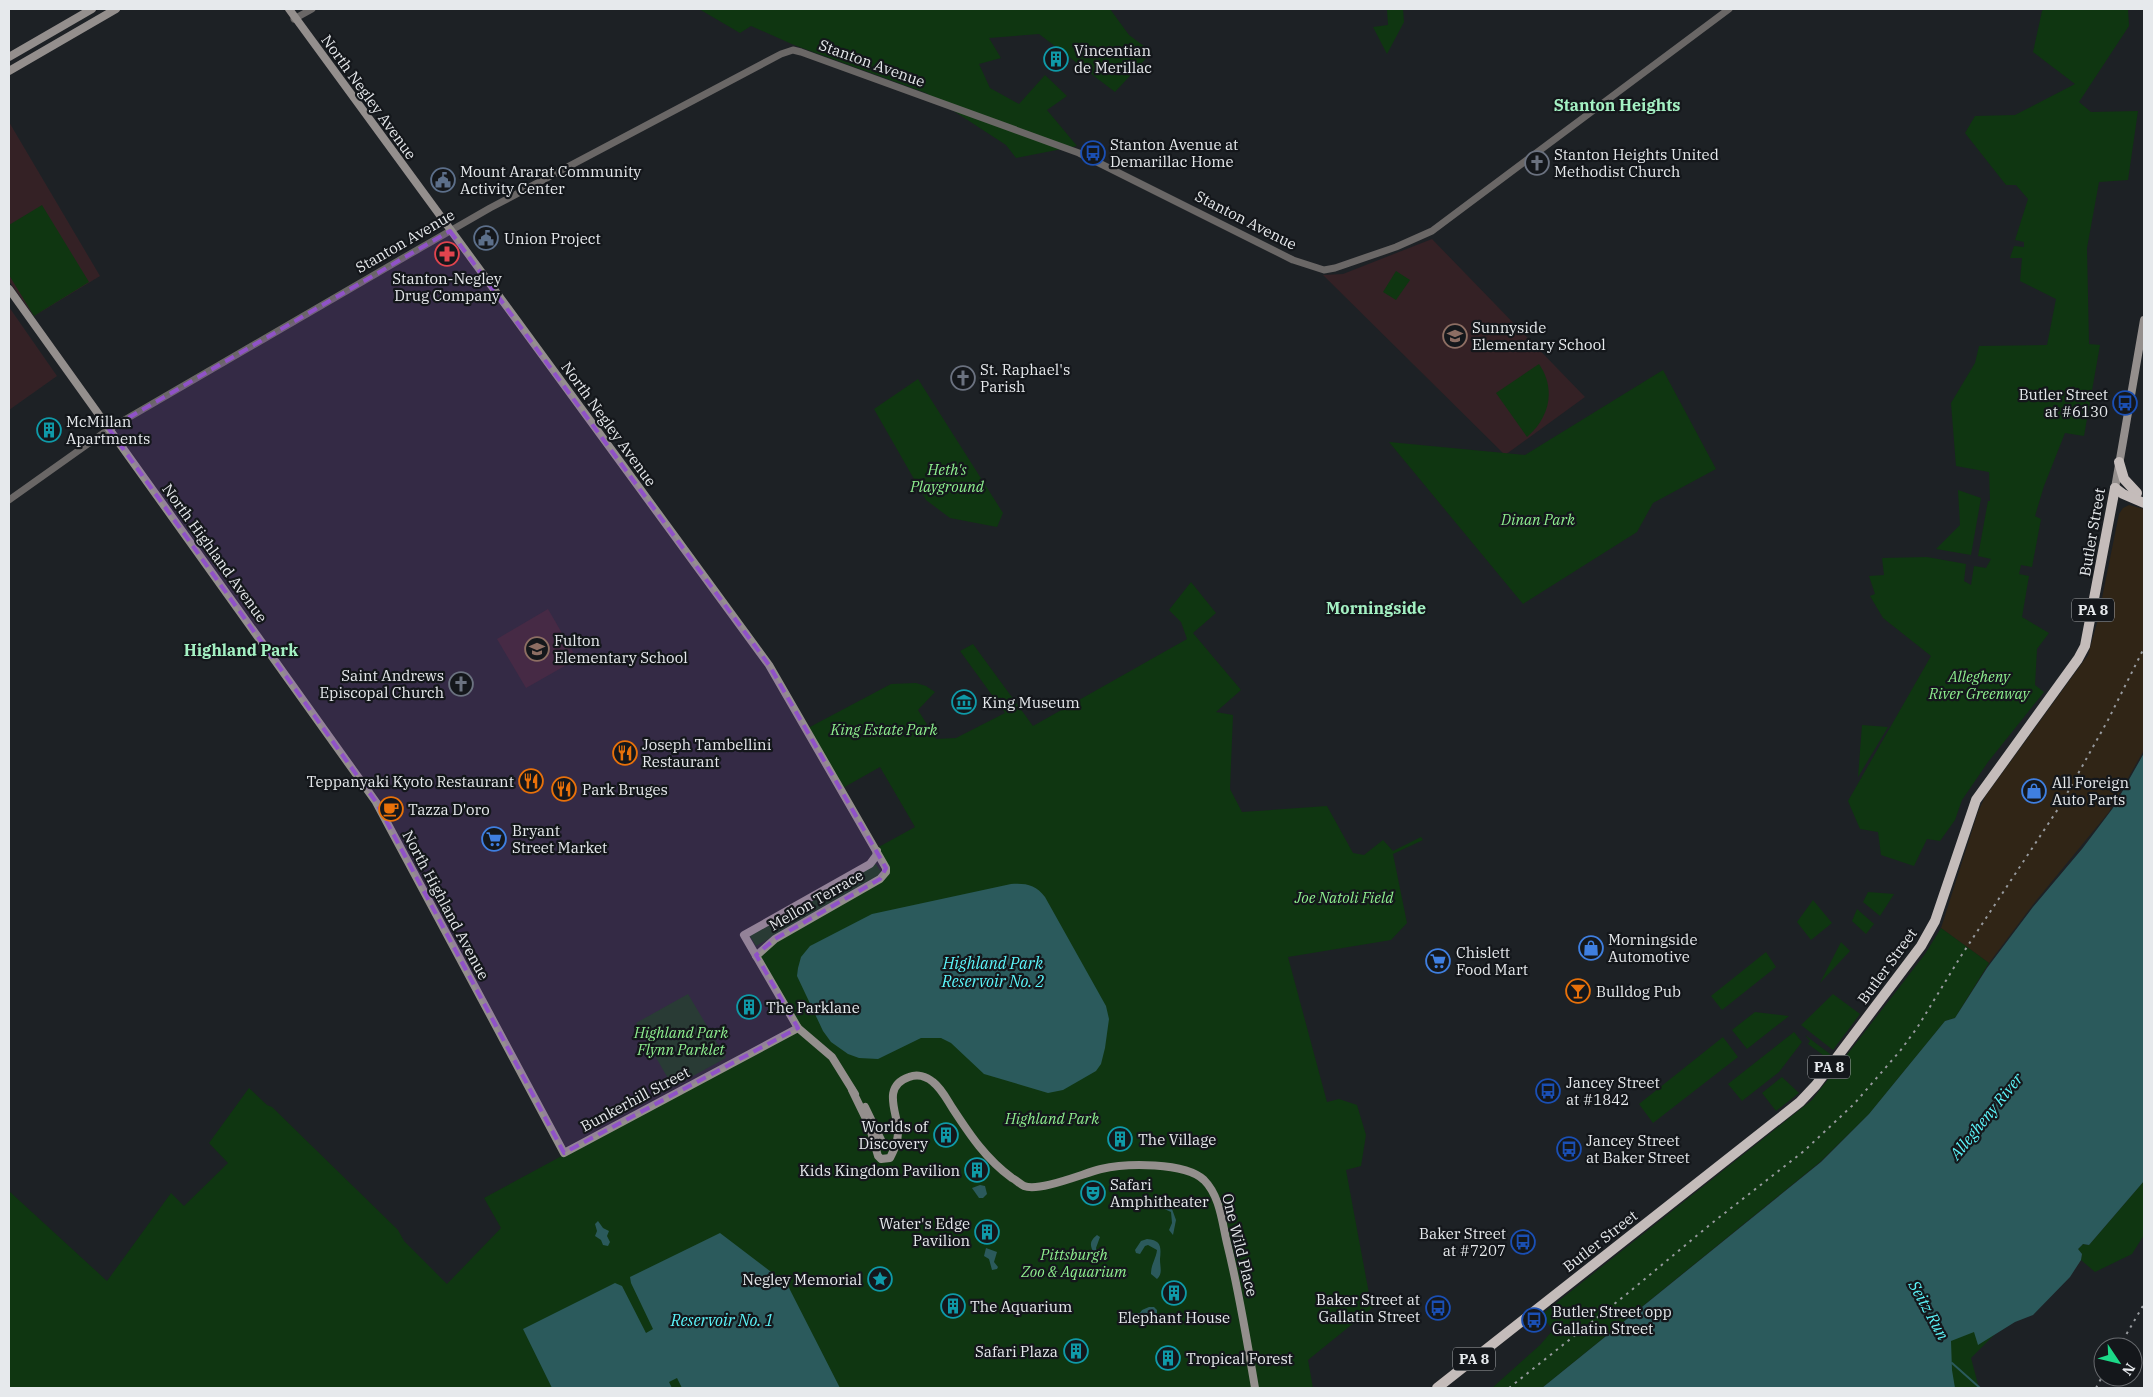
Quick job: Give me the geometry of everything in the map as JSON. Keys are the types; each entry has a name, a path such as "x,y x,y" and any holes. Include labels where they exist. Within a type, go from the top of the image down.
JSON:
{"highway":[{"path":"2119,462 2122,476 2131,494"},
{"path":"2115,488 2131,494 2144,503"},
{"name":"Butler Street","path":"1438,1388 1794,1107 1816,1085 1926,939 1935,921 1976,800 2081,655 2088,635 2115,488"},
{"path":"2110,515 2118,504 2131,494"}],"main road":[{"path":"9,57 92,9"},
{"path":"9,71 116,9"},
{"name":"North Negley Avenue","path":"289,9 294,19 769,665 886,868"},
{"name":"North Highland Avenue","path":"9,289 376,802 564,1153"},
{"name":"Butler Street","path":"2115,488 2144,320"},
{"name":"Mellon Terrace","path":"744,935 870,864 877,851"},
{"name":"Mellon Terrace","path":"756,956 775,939 880,879 886,872 886,868"},
{"name":"One Wild Place","path":"744,935 798,1028 832,1058 872,1118 883,1144 896,1146"},
{"name":"Bunkerhill Street","path":"564,1153 798,1028"},
{"name":"One Wild Place","path":"852,1090 869,1125 878,1156 881,1159 890,1158 896,1146 898,1134 892,1107 893,1092 904,1079 923,1076 934,1082 940,1089 974,1140 991,1160 1024,1186 1038,1187 1110,1167 1142,1166 1182,1169 1196,1174 1204,1180 1213,1192 1220,1211 1245,1326 1255,1388"}],"street":[{"path":"294,19 312,9"},
{"name":"Stanton Avenue","path":"9,500 108,429 490,208 782,54 793,50 1079,153 1293,260 1324,270 1396,247 1432,231 1729,9"}],"highlighted area":[{"path":"450,231 769,665 886,868 880,879 775,939 756,955 798,1028 564,1153 376,802 109,429"}],"shaded area":[{"path":"9,122 100,276 34,316 9,281"},
{"name":"Sunnyside Elementary School","path":"1432,239 1585,397 1505,455 1323,275 1343,274"},
{"path":"9,307 57,376 9,410"},
{"path":"2129,505 2144,509 2144,750 2109,812 2035,902 1989,963 1941,928 1978,812 1985,797 2088,655 2097,623 2119,514 2123,508"},
{"name":"Fulton Elementary School","path":"548,609 577,659 526,688 497,639"}],"green space":[{"path":"699,9 1110,9 1129,35 1152,52 1115,92 1039,34 989,38 1001,58 979,64 990,88 1019,104 1045,75 1067,96 1047,110 1077,146 1016,158 1006,145 926,93 794,45 751,26 740,33"},
{"path":"1387,9 1403,9 1404,22 1387,54 1373,27 1388,25"},
{"name":"Allegheny River Greenway","path":"2044,9 2128,9 2129,26 2079,102 2091,112 2138,111 2128,180 2099,182 2087,248 2089,344 2100,345 2084,436 2065,433 2044,486 2035,516 2041,519 2032,567 2021,565 2019,574 2029,576 2022,617 2049,633 2037,649 2035,685 2044,692 1988,762 1962,800 1955,820 1940,841 1927,839 1914,866 1881,855 1878,832 1860,829 1848,801 1931,656 1883,618 1870,596 1875,594 1869,576 1884,575 1882,558 1927,557 1966,564 1964,581 1971,585 1974,566 1986,568 1991,559 1978,556 1988,501 1990,501 1989,472 1956,466 1951,403 1975,363 1979,346 2047,345 2056,299 2020,281 2022,258 2010,258 2014,246 2024,247 2024,242 2015,240 2028,199 2016,185 2006,185 1965,133 1975,116 2015,115 2075,84 2033,52"},
{"path":"42,205 89,282 34,316 9,275 9,225"},
{"path":"1396,271 1410,280 1396,300 1383,292"},
{"path":"1539,364 1548,383 1548,402 1541,421 1527,437 1496,393"},
{"name":"Dinan Park","path":"1663,370 1716,469 1653,503 1637,532 1523,604 1389,442 1525,455"},
{"name":"Heth's Playground","path":"918,379 1003,513 997,527 950,518 926,500 874,409"},
{"path":"1958,490 1981,498 1971,555 1936,549 1960,525"},
{"name":"Highland Park","path":"1191,582 1216,613 1193,633 1241,690 1216,712 1233,715 1230,789 1242,812 1327,806 1353,853 1364,855 1383,840 1393,851 1421,837 1423,840 1393,854 1407,923 1391,940 1288,957 1327,1102 1339,1099 1357,1105 1366,1135 1361,1166 1346,1170 1370,1299 1387,1296 1308,1360 1313,1388 9,1388 9,1191 107,1281 171,1193 184,1206 228,1163 209,1143 249,1088 267,1105 272,1107 398,1230 404,1241 447,1284 501,1228 484,1198 798,1028 756,956 886,872 875,849 915,827 880,767 841,789 806,729 891,684 916,683 926,686 935,692 918,710 936,739 956,738 1005,713 960,651 973,644 1033,726 1187,639 1181,622 1169,610"},
{"path":"1862,725 1888,727 1858,777"},
{"path":"876,864 882,874 876,879 756,946 750,936 752,933"},
{"path":"1868,892 1894,894 1880,916 1863,902"},
{"path":"1813,900 1832,923 1811,940 1797,922"},
{"path":"1857,909 1874,924 1866,934 1852,921"},
{"path":"1941,928 1989,963 1955,1018 1945,1021 1869,1114 1820,1162 1542,1388 1492,1388 1540,1345 1553,1330 1541,1315 1812,1100 1925,954"},
{"path":"1841,942 1850,951 1820,983"},
{"path":"1766,952 1776,967 1722,1010 1711,996"},
{"name":"Highland Park Flynn Parklet","path":"688,994 726,1058 673,1087 636,1023"},
{"path":"1833,994 1860,1014 1833,1050 1801,1025"},
{"path":"1755,1012 1789,1016 1747,1049 1732,1030"},
{"path":"1794,1032 1802,1042 1779,1072 1742,1101 1728,1084"},
{"path":"1805,1035 1830,1054 1827,1058 1808,1044 1810,1041"},
{"path":"1723,1037 1738,1057 1653,1123 1639,1104"},
{"path":"1782,1077 1799,1093 1776,1111 1762,1093"},
{"path":"2144,1181 2144,1235 2132,1254 2095,1272 2081,1260 2082,1254 2078,1249 2083,1244 2089,1245"},
{"path":"1967,1321 1994,1335 1971,1358 1979,1388 1953,1388 1938,1337"}],"water":[{"name":"Allegheny River","path":"2144,753 2144,1181 2089,1245 2083,1244 2078,1249 2082,1254 2081,1260 2070,1277 2033,1315 2015,1322 1978,1345 1974,1332 1951,1341 1955,1388 1542,1388 1821,1162 1869,1114 1945,1021 1955,1018 1987,968 2033,907 2082,849 2113,808"},
{"name":"Highland Park Reservoir No. 2","path":"1011,884 1030,886 1038,890 1045,897 1106,1006 1109,1019 1105,1048 1101,1064 1096,1071 1063,1090 1048,1093 984,1074 951,1043 941,1038 921,1038 878,1059 859,1058 848,1054 831,1042 823,1031 797,976 801,957 810,946 872,914"},
{"path":"980,1185 985,1186 987,1194 983,1198 979,1198 972,1188"},
{"path":"1162,1205 1172,1209 1176,1220 1173,1235 1169,1230 1172,1223 1171,1212 1160,1207"},
{"path":"598,1221 603,1228 609,1231 607,1236 610,1242 608,1246 603,1245 601,1240 595,1236 597,1231 595,1224"},
{"name":"Reservoir No. 1","path":"720,1233 787,1284 840,1388 682,1388 677,1378 669,1382 672,1388 552,1388 523,1329 615,1283 622,1286 646,1333 653,1329 631,1283 630,1277"},
{"path":"1097,1235 1100,1237 1096,1248 1099,1260 1095,1264 1091,1243"},
{"path":"1147,1239 1156,1241 1160,1245 1161,1272 1157,1279 1151,1274 1157,1250 1148,1245 1145,1246 1140,1254 1136,1253 1135,1250 1141,1241"},
{"path":"986,1248 997,1252 994,1262 998,1267 997,1269 992,1270 989,1259 984,1256"},
{"path":"1149,1307 1154,1307 1157,1313 1154,1315 1145,1313 1142,1317 1129,1318 1130,1313 1140,1313"}],"waterway":[{"name":"Seitz Run","path":"1952,1363 1980,1388"}],"railway":[{"path":"1509,1388 1804,1151 1854,1104 1900,1051 1917,1028 1961,956 2060,806 2108,720 2144,648"},
{"path":"2125,1337 2144,1304"}],"place":[{"name":"Vincentian de Merillac","path":"1056,59"},
{"name":"Stanton Avenue at Demarillac Home","path":"1093,153"},
{"name":"Stanton Heights United Methodist Church","path":"1537,163"},
{"name":"Mount Ararat Community Activity Center","path":"443,180"},
{"name":"Union Project","path":"486,238"},
{"name":"Stanton-Negley Drug Company","path":"447,254"},
{"name":"Sunnyside Elementary School","path":"1455,336"},
{"name":"St. Raphael's Parish","path":"963,378"},
{"name":"Butler Street at #6130","path":"2125,403"},
{"name":"McMillan Apartments","path":"49,430"},
{"name":"Fulton Elementary School","path":"537,649"},
{"name":"Saint Andrews Episcopal Church","path":"461,684"},
{"name":"King Museum","path":"964,702"},
{"name":"Joseph Tambellini Restaurant","path":"625,753"},
{"name":"Teppanyaki Kyoto Restaurant","path":"531,781"},
{"name":"Park Bruges","path":"564,789"},
{"name":"All Foreign Auto Parts","path":"2034,791"},
{"name":"Tazza D'oro","path":"391,809"},
{"name":"Bryant Street Market","path":"494,839"},
{"name":"Morningside Automotive","path":"1591,948"},
{"name":"Chislett Food Mart","path":"1438,961"},
{"name":"Bulldog Pub","path":"1578,991"},
{"name":"The Parklane","path":"749,1007"},
{"name":"Jancey Street at #1842","path":"1548,1091"},
{"name":"Worlds of Discovery","path":"946,1135"},
{"name":"The Village","path":"1120,1139"},
{"name":"Jancey Street at Baker Street","path":"1569,1149"},
{"name":"Kids Kingdom Pavilion","path":"977,1170"},
{"name":"Safari Amphitheater","path":"1093,1193"},
{"name":"Water's Edge Pavilion","path":"987,1232"},
{"name":"Baker Street at #7207","path":"1523,1242"},
{"name":"Negley Memorial","path":"880,1279"},
{"name":"Elephant House","path":"1174,1293"},
{"name":"The Aquarium","path":"953,1306"},
{"name":"Baker Street at Gallatin Street","path":"1438,1308"},
{"name":"Butler Street opp Gallatin Street","path":"1534,1320"},
{"name":"Safari Plaza","path":"1076,1351"},
{"name":"Tropical Forest","path":"1168,1358"}],"district":[{"name":"Stanton Heights","path":"1617,105"},
{"name":"Morningside","path":"1376,608"},
{"name":"Highland Park","path":"241,650"}],"park label":[{"name":"King Estate Park","path":"884,729"},
{"name":"Joe Natoli Field","path":"1344,897"},
{"name":"Pittsburgh Zoo & Aquarium","path":"1074,1262"}]}
